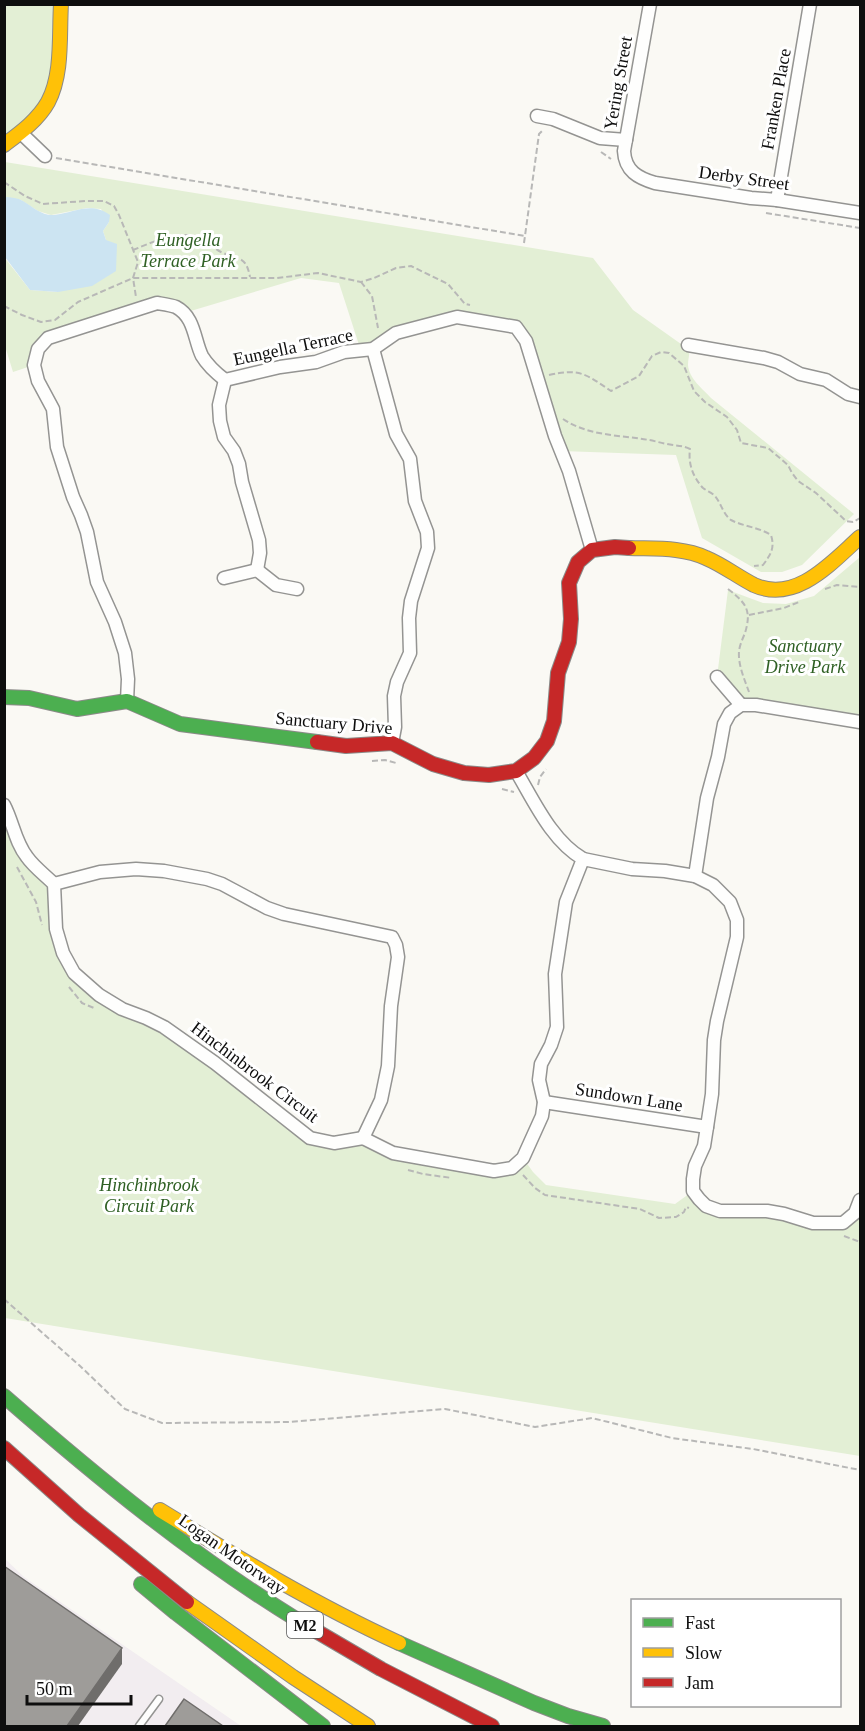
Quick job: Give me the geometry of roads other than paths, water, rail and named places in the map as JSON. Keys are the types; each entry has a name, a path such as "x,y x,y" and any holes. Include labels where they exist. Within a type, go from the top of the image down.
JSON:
{"main road":[{"path":"4,145 21,133 48,102 57,73 61,4"},
{"path":"516,771 534,758 547,741 554,721 558,673 569,642 571,619 569,583 579,562 592,550 615,546 680,550 705,557 756,586 777,590 797,586 816,576 861,537"},
{"path":"4,697 29,698 77,709 127,701"},
{"name":"Sanctuary Drive","path":"127,701 180,724 346,746 392,743 432,764 464,773 489,775 516,771"},
{"name":"Logan Motorway","path":"4,1396 131,1503 258,1596 373,1665 492,1726"},
{"path":"4,1448 78,1514 196,1609 250,1648 368,1726"},
{"path":"131,1503 158,1508 294,1590 400,1644 560,1713 603,1726"},
{"path":"78,1514 90,1541 107,1555"},
{"path":"133,1577 323,1726"}],"street":[{"name":"Yering Street","path":"628,167 625,158 626,140 650,4"},
{"name":"Franken Place","path":"777,200 810,4"},
{"path":"537,117 554,119 600,138 626,140"},
{"path":"21,133 45,156"},
{"name":"Derby Street","path":"628,167 640,178 655,183 861,213"},
{"name":"Eungella Terrace","path":"127,701 128,679 124,653 115,622 97,582 87,532 57,447 53,409 38,381 34,365 38,349 48,338 157,303 175,307 184,313 193,327 202,355 214,372 225,380 280,367 316,362 344,352 373,350 396,333 457,316 516,327 526,341 555,436 569,471 592,550"},
{"path":"688,345 778,362 800,374 826,380 848,394 861,397"},
{"path":"373,350 396,434 410,459 415,501 428,540 428,548 411,601 410,653 397,682 394,696 395,727 392,743"},
{"path":"225,380 219,405 220,421 224,437 234,451 239,464 242,482 260,540 257,570"},
{"path":"224,578 257,570"},
{"path":"257,570 276,585 297,589"},
{"path":"717,677 741,705"},
{"path":"694,876 707,798 724,724 730,713 741,705 756,705 861,722"},
{"path":"516,771 541,813 563,843 583,859 632,869 694,876 713,885 730,902 737,920 737,937 717,1021 712,1094 704,1146 695,1167 693,1179 693,1191 699,1199 706,1206 720,1211 767,1211 813,1223 843,1223 858,1216 861,1200"},
{"path":"4,805 27,858 54,884 100,872 136,869 164,871 207,879 284,914 392,937 398,957 391,1006 388,1066 381,1100 363,1138 393,1153 494,1171 512,1168 523,1158 542,1116 544,1102 539,1080 541,1064 551,1045 557,1026 555,974 566,902 583,859"},
{"name":"Hinchinbrook Circuit","path":"54,884 56,929 63,953 74,973 99,995 122,1010 146,1018 164,1028 214,1063 310,1138 334,1143 363,1138"},
{"name":"Sundown Lane","path":"544,1102 707,1127"}],"lane":[{"path":"139,1726 159,1700"}],"water":[{"path":"5,197 19,199 42,213 50,215 89,208 110,215 109,222 103,231 106,240 117,244 116,271 92,286 58,292 30,290 5,257"}],"park label":[{"name":"Eungella Terrace Park","path":"188,250"},
{"name":"Sanctuary Drive Park","path":"805,656"},
{"name":"Hinchinbrook Circuit Park","path":"149,1195"}]}
